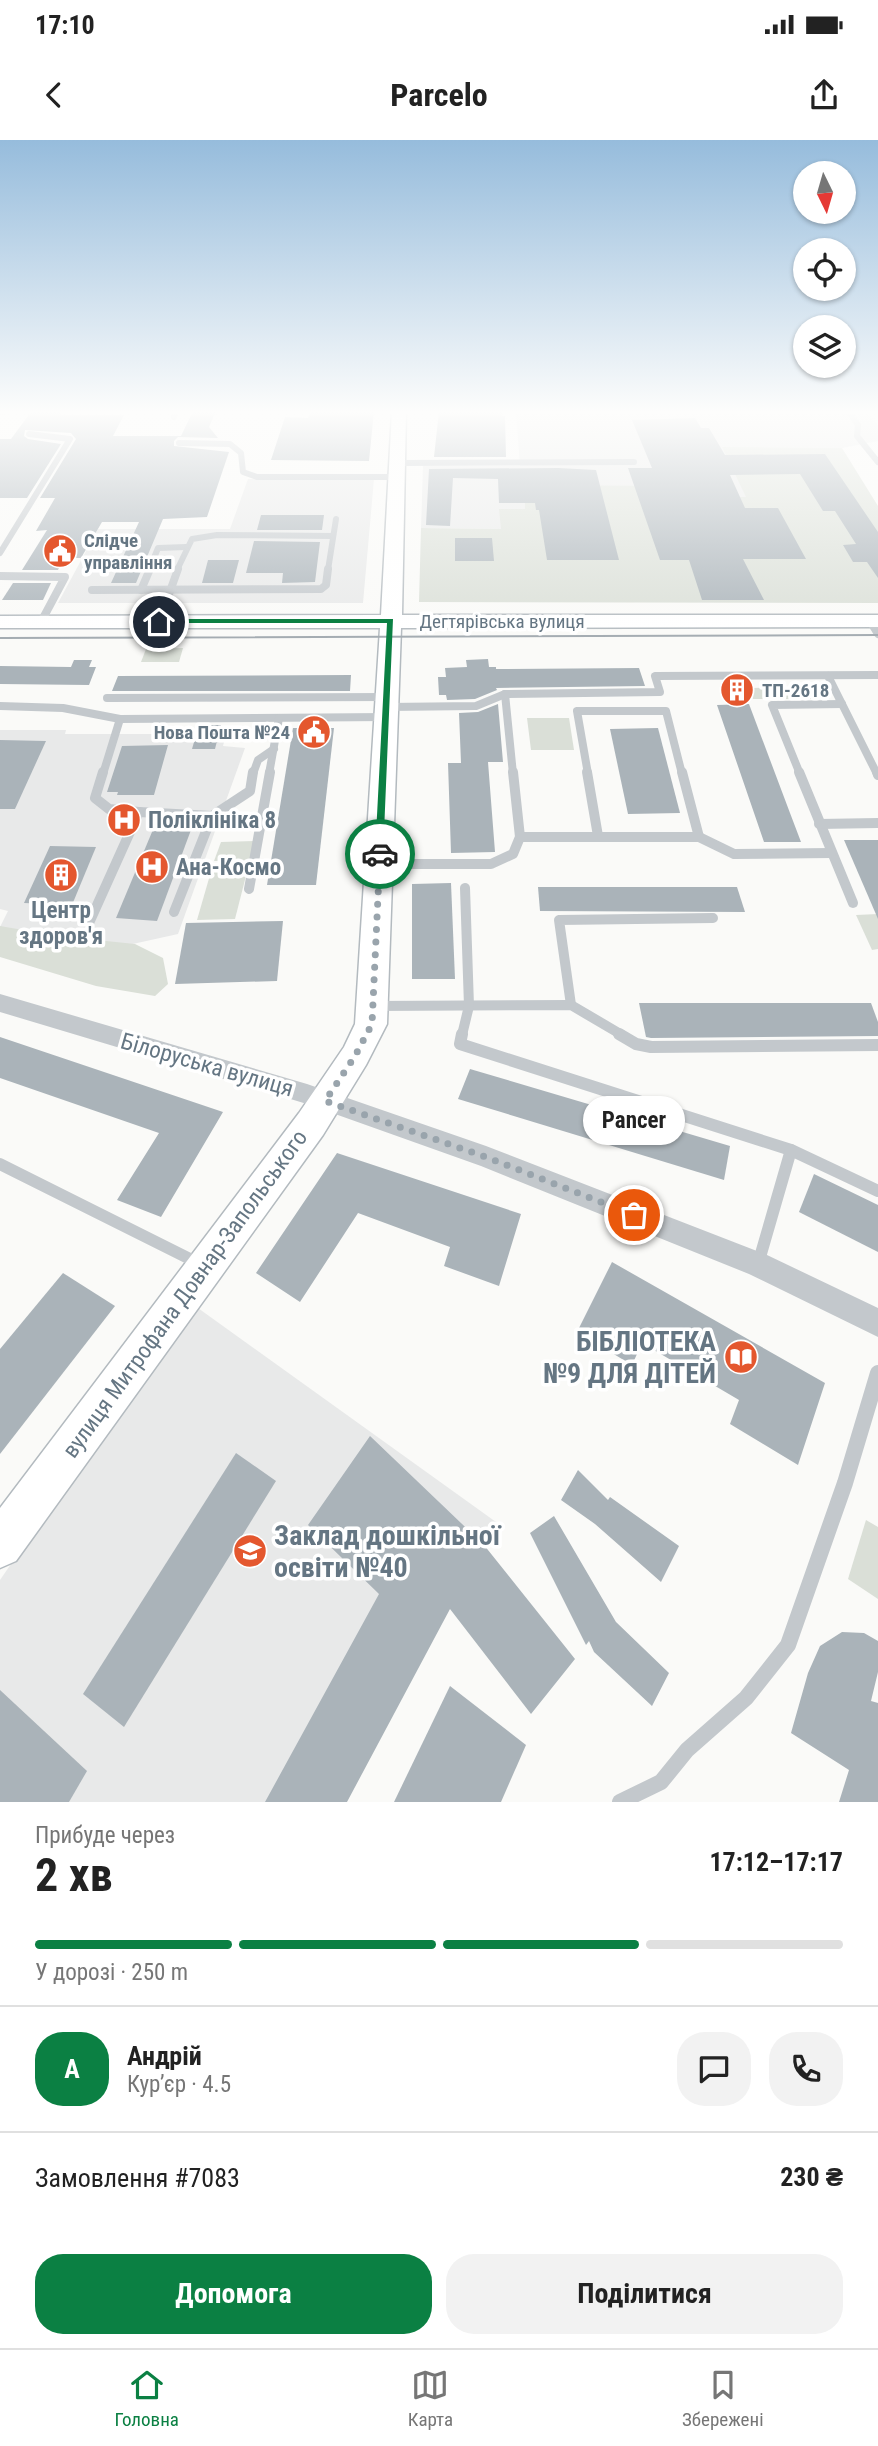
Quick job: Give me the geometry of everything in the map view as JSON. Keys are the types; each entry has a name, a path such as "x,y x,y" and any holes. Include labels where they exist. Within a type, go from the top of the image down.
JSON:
{"street":[{"name":"вулиця Митрофана Довнар-Запольського","path":"0,1545 310,1124 355,1056 372,1024 398,489"},
{"name":"Дегтярівська вулиця","path":"0,622 391,621 875,625"},
{"name":"Білоруська вулиця","path":"2,1006 325,1101 486,1157 758,1264 878,1323"}],"lane":[{"path":"0,553 40,489"},
{"path":"92,590 321,589 326,585 336,519"},
{"path":"159,622 186,547 192,539 217,534 334,536"},
{"path":"141,590 158,548 186,547"},
{"path":"0,576 65,577 41,622"},
{"path":"699,837 655,676 878,675"},
{"path":"828,676 878,775"},
{"path":"107,698 387,707 476,706 505,694 660,692"},
{"path":"379,864 491,864 513,855 520,837 505,694"},
{"path":"842,704 772,705 853,902"},
{"path":"0,706 63,708 120,719 279,718 387,707"},
{"path":"598,836 577,711 666,711"},
{"path":"249,889 279,718"},
{"path":"120,719 94,798 108,809 212,816"},
{"path":"174,912 212,816 250,791 254,762 264,752 274,748"},
{"path":"89,923 139,812"},
{"path":"819,824 878,823"},
{"path":"520,837 699,837 734,854 831,853"},
{"path":"465,888 469,1006 460,1044 790,1150 878,1191"},
{"path":"570,1005 559,920 713,918"},
{"path":"373,1006 570,1005 627,1040 651,1047 878,1045"},
{"path":"758,1264 790,1150"},
{"path":"0,1164 205,1267"},
{"path":"620,1802 661,1782 687,1750 746,1698 788,1644 845,1483 878,1373"}],"shaded area":[{"path":"245,489 373,489 363,603 58,603 98,529 230,529"},
{"path":"422,489 525,489 525,509 501,529 421,528"},
{"path":"525,489 669,489 673,497 746,497 742,489 867,489 878,506 878,603 419,602 421,528 501,529 499,509 525,509"},
{"path":"559,489 743,489 747,497 673,497"},
{"path":"183,648 179,662 141,662 146,649"},
{"path":"824,687 830,699 753,699 748,688"},
{"path":"527,718 569,718 574,750 531,750"},
{"name":"Поліклініка 8","path":"0,730 66,730 65,734 226,734 223,746 245,748 178,934 83,955 0,927 8,911 0,909"},
{"path":"254,841 251,861 214,861 221,842"},
{"path":"212,868 248,868 235,919 197,920"},
{"path":"878,914 878,949 872,950 856,915"},
{"path":"0,926 58,936 135,944 163,958 168,984 155,996 96,986 0,957"},
{"name":"Заклад дошкільної освіти №40","path":"191,1303 496,1522 342,1802 0,1802 0,1580"},
{"path":"866,1520 878,1527 878,1599 848,1579"}],"building":[{"path":"0,489 33,489 27,498 0,498"},
{"path":"46,489 217,489 207,517 163,519 136,583 111,583 139,522 102,522 81,558 64,558 58,570 22,570 47,530 36,531 55,498 40,498"},
{"path":"428,489 452,489 450,526 426,525"},
{"path":"498,489 601,489 619,560 547,560 539,510 536,510 535,503 499,503"},
{"path":"635,489 736,489 745,508 778,508 806,559 743,559 764,600 702,600 689,560 660,560"},
{"path":"809,489 848,489 878,532 878,578 867,562 853,562 843,545 856,544 835,511 823,511"},
{"path":"261,515 324,515 322,530 257,530"},
{"path":"455,538 492,538 494,561 455,561"},
{"path":"254,541 320,542 315,582 282,583 283,573 246,573"},
{"path":"208,560 239,560 233,583 202,583"},
{"path":"13,583 51,583 43,600 2,600"},
{"path":"488,659 489,667 496,669 639,668 645,686 496,688 497,690 475,699 447,700 446,695 439,695 438,677 446,677 445,668 467,667 466,660"},
{"path":"74,660 92,660 89,667 96,667 89,685 0,684 0,666 71,667"},
{"path":"351,675 350,691 112,691 118,676"},
{"path":"498,704 503,762 488,762 495,852 451,853 448,763 461,763 459,713 478,712"},
{"path":"749,704 801,842 764,842 717,705"},
{"path":"199,725 221,725 215,749 192,749"},
{"path":"293,728 334,728 316,885 267,885"},
{"path":"658,728 680,813 628,814 610,729"},
{"path":"0,740 46,741 15,809 0,809"},
{"path":"168,745 154,795 117,795 118,792 107,792 122,746"},
{"path":"157,820 194,822 157,921 116,918"},
{"path":"844,840 878,840 878,919"},
{"name":"Центр здоров'я","path":"50,846 96,847 72,905 24,903"},
{"path":"451,883 455,979 412,979 412,884"},
{"path":"538,887 737,887 745,912 540,911"},
{"path":"283,921 277,981 175,984 186,923"},
{"path":"639,1003 871,1003 878,1022 878,1036 651,1038 646,1037"},
{"path":"0,1037 223,1112 161,1217 117,1200 159,1133 0,1078"},
{"path":"470,1069 730,1146 724,1180 458,1099"},
{"path":"337,1153 521,1214 499,1286 444,1266 450,1247 358,1213 300,1302 256,1273"},
{"path":"814,1174 878,1205 878,1252 799,1212"},
{"name":"БІБЛІОТЕКА №9 ДЛЯ ДІТЕЙ","path":"612,1262 825,1383 798,1465 730,1424 739,1400 642,1343 632,1365 577,1332"},
{"path":"63,1273 115,1306 0,1454 0,1349"},
{"path":"370,1436 484,1545 575,1659 531,1714 450,1609 347,1802 265,1802 379,1594 308,1525"},
{"path":"236,1453 276,1481 124,1727 83,1694"},
{"path":"578,1470 608,1500 610,1497 679,1546 661,1582 595,1524 561,1500"},
{"path":"554,1516 616,1622 669,1673 652,1706 594,1652 589,1641 586,1645 530,1533"},
{"path":"842,1632 864,1633 878,1641 878,1672 871,1701 878,1703 878,1802 839,1802 849,1770 791,1733 808,1673 820,1646"},
{"path":"450,1686 526,1745 501,1802 394,1802"},
{"path":"0,1690 87,1771 69,1802 0,1802"}],"tram line":[{"path":"0,638 878,635"}],"way so far":[{"path":"380,854 372,1024 355,1056 325,1101 486,1157 634,1215"}],"place":[{"name":"Слідче управління","path":"60,551"},
{"name":"ТП-2618","path":"737,690"},
{"name":"Нова Пошта №24","path":"314,732"},
{"name":"Поліклініка 8","path":"124,820"},
{"name":"Ана-Космо","path":"152,867"},
{"name":"Центр здоров'я","path":"61,875"},
{"name":"Pancer","path":"634,1215"},
{"name":"БІБЛІОТЕКА №9 ДЛЯ ДІТЕЙ","path":"741,1357"},
{"name":"Заклад дошкільної освіти №40","path":"250,1551"}],"route":[{"path":"159,622 391,621 380,854"}]}
